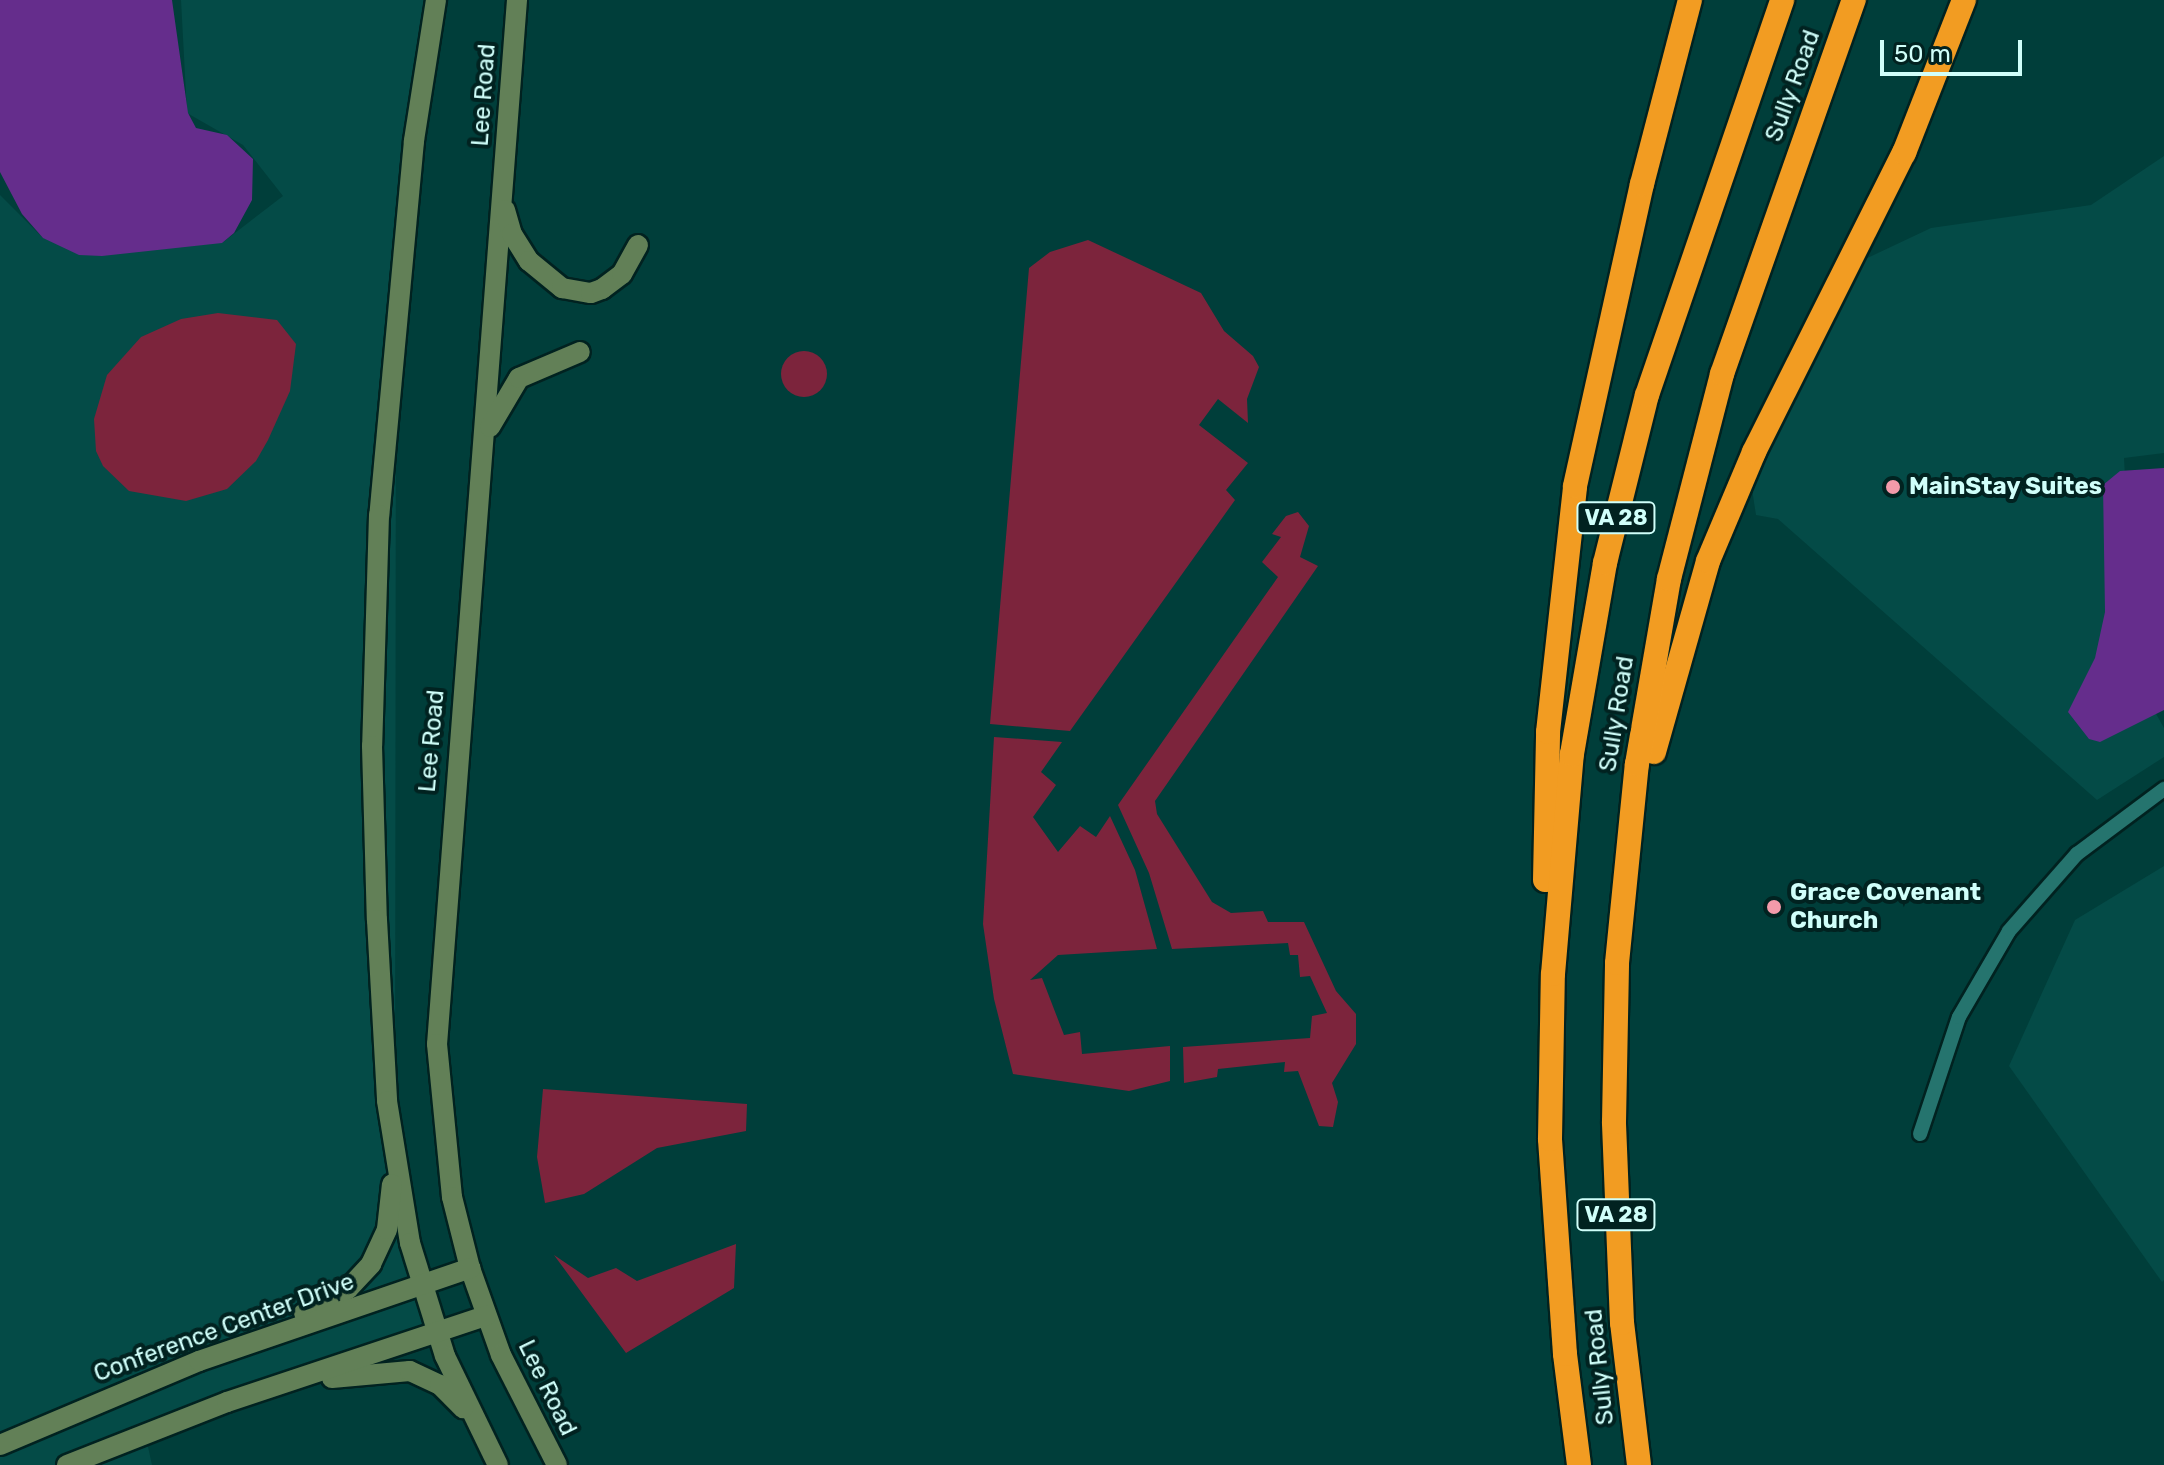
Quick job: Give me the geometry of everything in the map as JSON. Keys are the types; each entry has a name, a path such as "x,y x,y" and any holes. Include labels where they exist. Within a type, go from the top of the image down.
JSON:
{"highway":[{"path":"1550,1058 1545,796 1575,486 1634,215 1690,0"},
{"name":"Sully Road","path":"1579,1465 1553,1220 1550,1058 1561,853 1605,563 1671,316 1782,0"},
{"name":"Sully Road","path":"1639,1465 1616,1221 1617,963 1637,764 1687,503 1743,306 1854,0"},
{"path":"1617,963 1661,719 1708,561 1754,452 1904,153 1964,5"}],"street":[{"path":"436,0 414,141 379,531 372,746 381,1011 395,1156 420,1285 436,1333 474,1420 498,1465"},
{"name":"Lee Road","path":"517,0 437,1044 450,1181 470,1268 486,1316 529,1415 557,1465"},
{"path":"502,199 521,249 540,275 562,288 591,293 602,289 622,274 638,245"},
{"path":"481,454 496,409 519,378 580,352"},
{"path":"1920,1134 1959,1017 2009,931 2077,854 2164,789"},
{"path":"224,1352 332,1299 361,1278 387,1229 395,1156"},
{"name":"Conference Center Drive","path":"0,1445 224,1352 470,1268"},
{"path":"67,1465 227,1402 486,1316"},
{"path":"227,1402 364,1372 410,1371 440,1385 474,1420"}],"shaded area":[{"path":"0,0 172,0 188,113 196,128 227,135 253,159 252,200 234,233 222,243 102,256 79,255 43,238 22,214 0,172"},
{"path":"181,0 440,0 396,330 395,1156 436,1333 145,1433 152,1465 0,1465 0,195 43,238 222,243 283,196 243,145 187,113"},
{"path":"2164,156 2164,453 2124,458 2136,678 2164,728 2164,757 2097,800 1778,519 1756,515 1752,489 1861,261 1931,228 2091,205"},
{"path":"1088,240 1201,293 1224,331 1253,356 1259,367 1247,399 1248,423 1218,399 1199,425 1248,463 1226,490 1235,500 1070,731 990,724 1029,268 1050,252"},
{"path":"218,313 277,320 296,344 290,391 268,440 256,461 227,489 186,501 129,491 103,466 96,451 94,419 107,375 141,337 181,319"},
{"path":"804,351 820,358 827,374 820,390 804,397 788,390 781,374 788,358"},
{"path":"2164,468 2164,710 2100,742 2089,739 2068,712 2095,658 2105,612 2103,485 2120,471"},
{"path":"1298,512 1309,526 1300,557 1318,566 1155,801 1157,814 1212,902 1231,913 1263,911 1268,922 1304,922 1336,991 1356,1014 1356,1044 1332,1083 1338,1102 1333,1127 1319,1126 1298,1071 1284,1072 1285,1062 1218,1069 1217,1077 1184,1083 1183,1047 1310,1038 1312,1016 1327,1013 1310,976 1300,977 1298,955 1290,955 1288,943 1172,949 1149,873 1118,805 1278,577 1262,562 1281,537 1272,534 1286,516"},
{"path":"994,737 1062,742 1041,772 1056,785 1033,817 1058,852 1080,826 1096,837 1110,816 1135,870 1157,949 1058,955 1030,980 1042,978 1064,1035 1080,1032 1082,1054 1170,1046 1170,1081 1129,1091 1013,1074 994,999 983,924"},
{"path":"2164,866 2162,1282 2009,1066 2075,920"},
{"path":"543,1089 747,1104 746,1131 657,1148 584,1194 545,1203 537,1157"},
{"path":"736,1244 734,1288 626,1353 554,1255 588,1278 616,1268 637,1281"}],"place":[{"name":"MainStay Suites","path":"1893,487"},
{"name":"Grace Covenant Church","path":"1774,907"}]}
